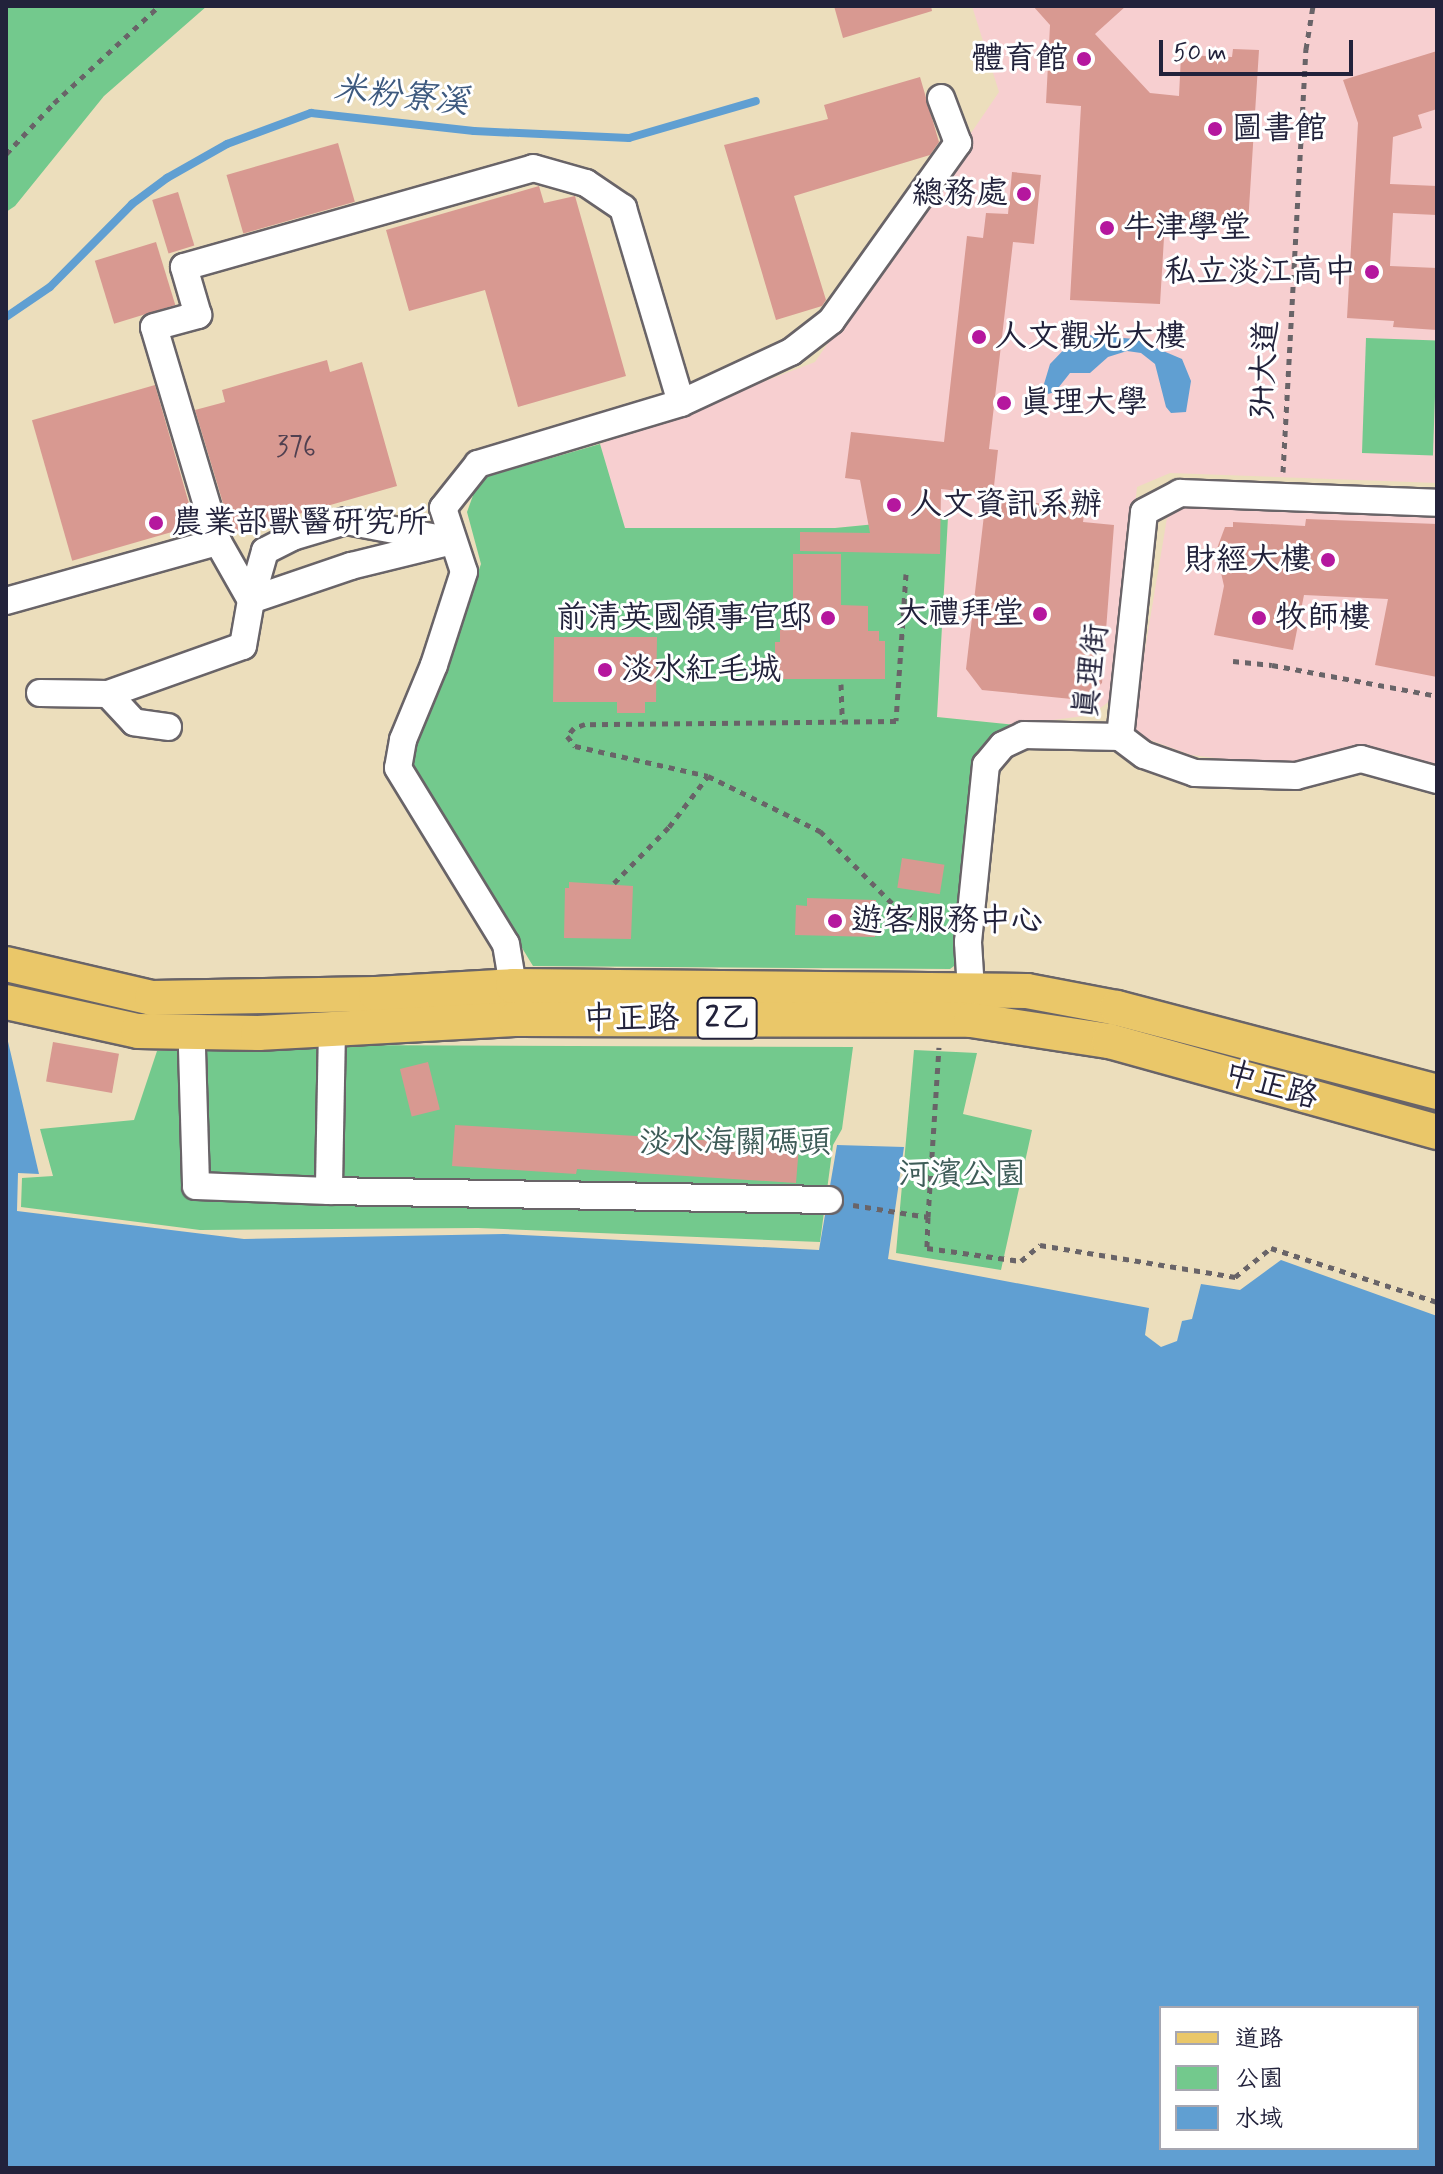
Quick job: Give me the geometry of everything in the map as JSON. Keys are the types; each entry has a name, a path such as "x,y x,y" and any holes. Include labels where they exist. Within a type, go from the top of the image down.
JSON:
{"main road":[{"name":"中正路","path":"6,964 152,998 376,994 513,986 972,1004 1437,1132"},
{"name":"中正路","path":"6,1002 138,1031 258,1033 515,1019 972,1004 1027,991 1117,1008 1437,1092"}],"street":[{"path":"513,986 506,944 398,768 403,740 434,665 464,572 443,508 478,464 681,403 791,352 831,321 958,143 941,98"},
{"path":"251,600 218,542 154,327 198,315 184,267 533,168 586,183 623,208 681,403"},
{"name":"真理街","path":"972,1004 968,942 986,765 1003,745 1024,735 1120,737 1144,512 1180,493 1437,503"},
{"path":"40,693 108,694 243,646 251,600 265,551 292,537 346,521 453,541"},
{"path":"251,600 351,566 453,541"},
{"path":"6,601 218,542"},
{"path":"108,694 134,722 168,727"},
{"path":"1120,737 1144,755 1195,773 1296,776 1361,759 1437,780"},
{"path":"329,1191 332,1029"},
{"path":"192,1049 196,1186 829,1200"}],"path":[{"path":"6,154 54,103 159,6"},
{"name":"3H大道","path":"1281,497 1306,49 1313,6"},
{"path":"906,574 896,721 585,724 567,736 575,746 708,776 820,831 896,907 968,942"},
{"path":"1233,661 1437,696"},
{"path":"841,684 842,722"},
{"path":"614,883 669,827 708,776"},
{"path":"939,1043 927,1248 1021,1261 1040,1245 1235,1277 1271,1248 1437,1302"},
{"path":"829,1200 901,1216 928,1217"}],"shaded area":[{"name":"真理大學","path":"972,6 1437,6 1437,483 1170,473 1137,487 1115,697 1091,715 1016,725 937,717 948,517 835,528 624,528 600,444 815,362 999,92"},
{"name":"真理大學","path":"1191,502 1437,509 1437,772 1289,767 1191,755 1131,733 1167,518"}],"green space":[{"path":"6,6 207,6 104,96 15,206 6,212"},
{"path":"1366,338 1437,340 1433,455 1362,453"},
{"path":"600,444 625,528 835,528 948,517 937,717 1016,725 984,756 954,966 950,969 533,966 410,763 481,564 467,512 479,479"},
{"name":"淡水海關碼頭","path":"332,1045 853,1047 842,1129 833,1145 820,1242 478,1228 200,1230 21,1207 22,1178 53,1176 40,1129 134,1120 157,1051"},
{"name":"河濱公園","path":"914,1050 977,1053 963,1114 1032,1130 1001,1270 896,1253"}],"water":[{"path":"1088,335 1135,339 1182,359 1191,381 1186,412 1171,413 1166,407 1155,364 1141,353 1127,351 1108,357 1090,373 1070,373 1055,392 1048,394 1044,384 1050,364 1074,339"},
{"path":"6,1033 39,1174 18,1173 17,1211 244,1239 504,1234 819,1250 837,1145 904,1147 888,1259 1149,1308 1145,1335 1161,1347 1177,1341 1182,1321 1192,1319 1201,1284 1240,1290 1281,1260 1437,1316 1437,2168 6,2168"}],"building":[{"path":"834,6 931,6 932,11 843,38"},
{"path":"1033,6 1126,6 1095,34 1150,93 1179,96 1181,55 1232,57 1233,49 1259,50 1248,224 1165,221 1160,304 1070,300 1081,106 1046,103 1050,25"},
{"path":"1437,51 1437,109 1418,115 1422,128 1393,137 1390,184 1437,186 1437,215 1393,213 1390,266 1437,268 1437,330 1393,327 1394,321 1347,318 1358,123 1343,80"},
{"path":"920,77 939,142 930,155 794,196 826,300 822,306 776,320 724,145 828,119 824,105"},
{"path":"338,143 355,202 243,234 226,175"},
{"name":"人文觀光大樓","path":"1012,172 1041,175 1034,244 1013,242 989,449 998,450 993,495 941,489 940,554 800,551 800,532 870,533 860,480 845,478 851,432 944,442 967,236 983,238 986,213 1008,214"},
{"path":"539,186 544,203 575,196 626,376 518,407 485,290 409,311 386,230"},
{"path":"178,192 194,246 169,253 152,200"},
{"path":"156,242 175,305 114,324 95,261"},
{"path":"327,360 330,372 362,362 397,486 232,533 195,410 225,402 222,390"},
{"path":"155,385 195,525 72,561 32,420"},
{"name":"大禮拜堂","path":"986,498 1085,508 1083,522 1114,525 1102,683 1082,700 982,690 966,669"},
{"path":"1306,519 1437,524 1437,677 1375,665 1388,599 1304,595 1293,650 1214,635 1224,586 1216,551 1225,527 1233,527 1233,522 1305,526"},
{"name":"前清英國領事官邸","path":"793,554 841,554 841,605 868,606 868,631 879,631 879,641 885,641 885,679 775,679 775,642 780,642 780,630 789,630 789,606 793,607"},
{"name":"淡水紅毛城","path":"554,637 657,637 656,702 645,702 645,713 617,713 617,702 553,702"},
{"path":"902,858 944,865 940,894 897,888"},
{"path":"569,882 633,886 631,939 564,938 565,888 569,888"},
{"name":"遊客服務中心","path":"807,898 876,900 875,937 795,935 796,905 807,906"},
{"path":"53,1042 119,1054 112,1093 46,1081"},
{"path":"428,1062 440,1110 412,1117 400,1069"},
{"path":"455,1125 799,1146 796,1183 577,1169 576,1174 452,1166"}],"waterway":[{"name":"米粉寮溪","path":"6,317 50,287 132,204 167,178 227,144 311,113 474,131 629,138 756,101"}],"place":[{"name":"體育館","path":"1084,59"},
{"name":"圖書館","path":"1215,129"},
{"name":"總務處","path":"1024,194"},
{"name":"牛津學堂","path":"1107,228"},
{"name":"私立淡江高中","path":"1372,272"},
{"name":"人文觀光大樓","path":"979,337"},
{"name":"真理大學","path":"1004,403"},
{"name":"人文資訊系辦","path":"894,505"},
{"name":"農業部獸醫研究所","path":"156,523"},
{"name":"財經大樓","path":"1328,560"},
{"name":"大禮拜堂","path":"1040,614"},
{"name":"前清英國領事官邸","path":"828,618"},
{"name":"牧師樓","path":"1259,618"},
{"name":"淡水紅毛城","path":"605,670"},
{"name":"遊客服務中心","path":"835,921"}]}
